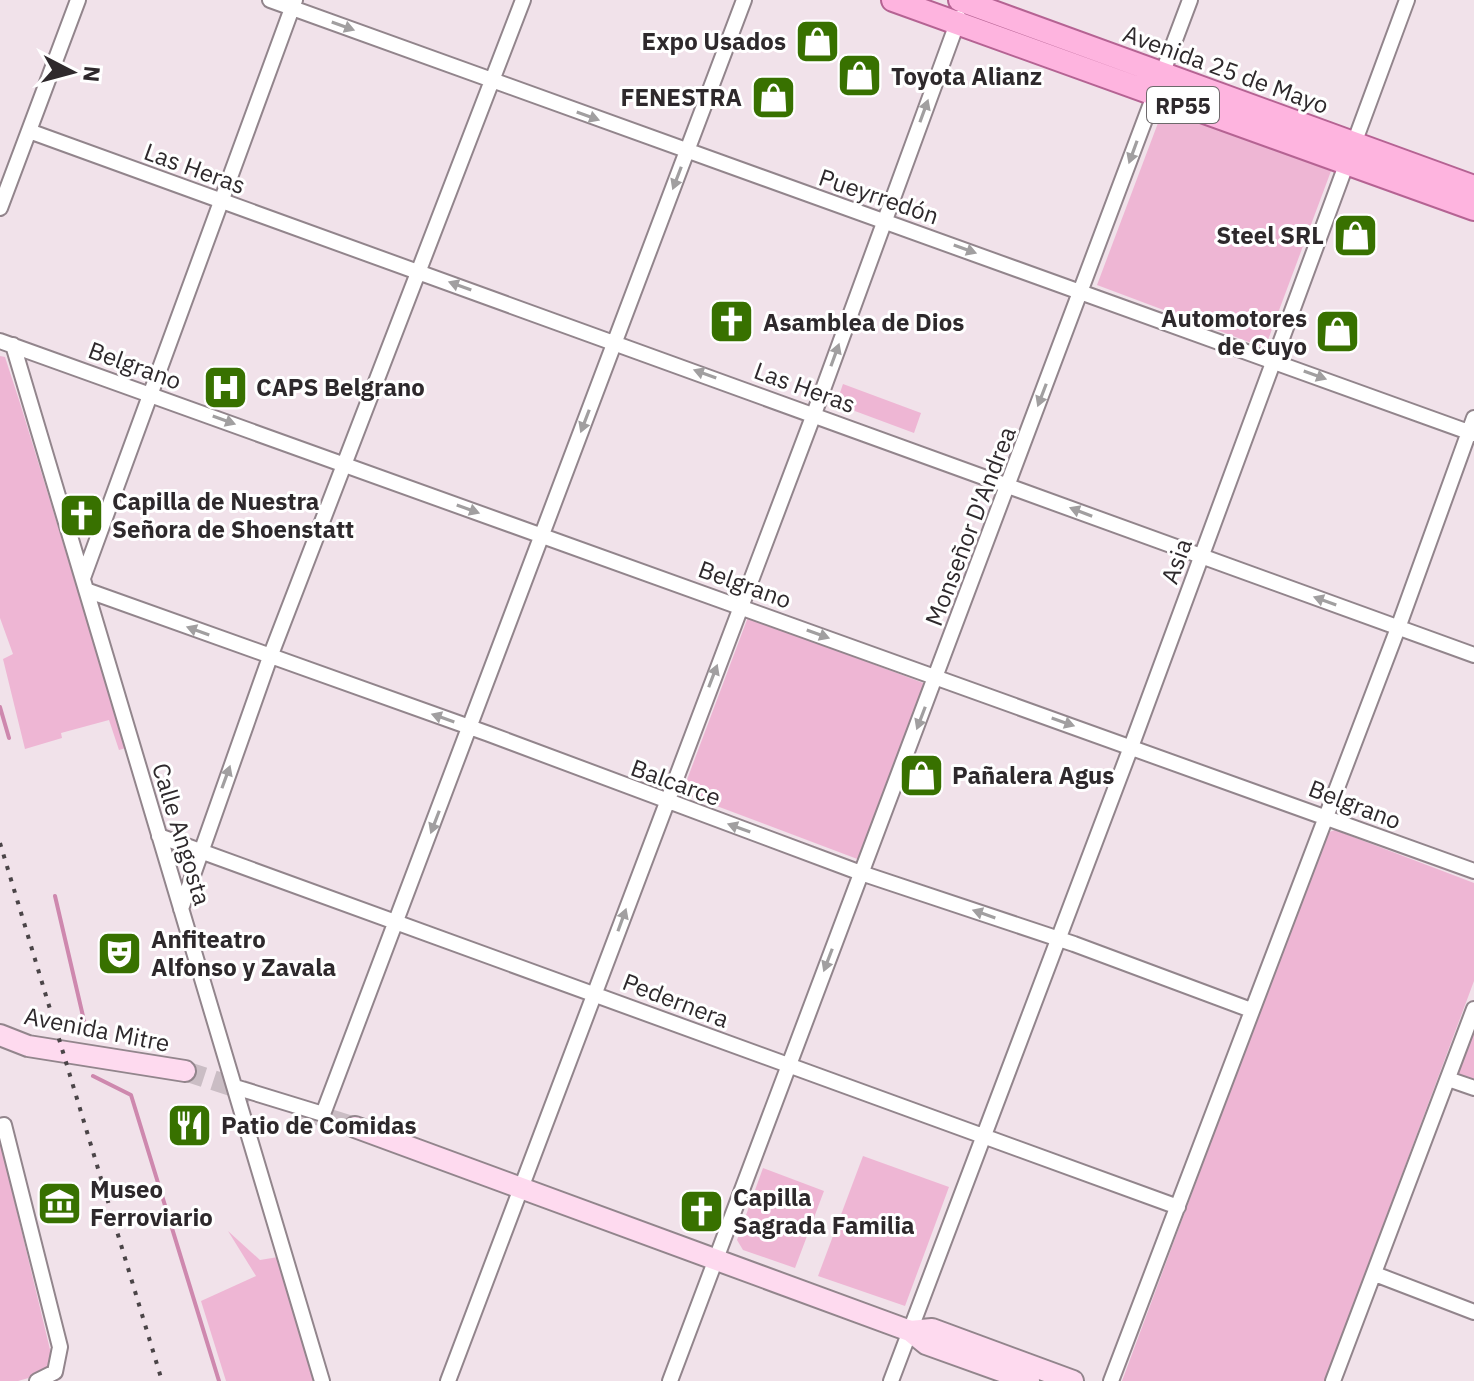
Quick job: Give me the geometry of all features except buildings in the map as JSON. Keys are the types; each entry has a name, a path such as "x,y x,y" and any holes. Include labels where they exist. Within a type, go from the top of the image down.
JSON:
{"main road":[{"name":"Avenida 25 de Mayo","path":"893,0 962,6 1158,84 1349,154 1474,209"},
{"name":"Avenida 25 de Mayo","path":"1349,154 1474,187"},
{"name":"Avenida Mitre","path":"0,1035 28,1046 185,1071"},
{"path":"355,1127 910,1331 926,1344 1029,1381"},
{"path":"910,1331 932,1329 1073,1381"}],"street":[{"path":"0,208 78,0"},
{"name":"Pueyrredón","path":"270,0 293,4 686,152 1472,428"},
{"path":"181,909 270,657 523,0"},
{"path":"235,1087 323,1114 744,0"},
{"name":"Monseñor D'Andrea","path":"670,1381 1190,0"},
{"name":"Asia","path":"891,1381 1131,747 1407,0"},
{"path":"84,584 293,4"},
{"path":"450,1381 596,993 664,802 814,414 962,6"},
{"name":"Las Heras","path":"29,131 1474,655"},
{"name":"Belgrano","path":"6,343 1326,815 1474,871"},
{"name":"Calle Angosta","path":"6,343 84,584 322,1381"},
{"path":"1111,1381 1472,428"},
{"name":"Balcarce","path":"84,584 270,657 470,727 664,802 1058,939 1251,1010"},
{"name":"Pedernera","path":"159,836 1178,1207"},
{"path":"1333,1381 1474,1009"},
{"path":"1448,1079 1474,1088"},
{"path":"2,1125 60,1347 55,1372 37,1381"},
{"path":"1375,1274 1474,1312"}],"shaded area":[{"path":"1164,107 1331,171 1265,348 1097,285"},
{"path":"0,356 5,357 20,403 126,748 119,750 109,720 61,733 62,738 25,749 3,659 13,654 0,618"},
{"path":"843,384 921,413 914,433 836,404"},
{"path":"748,617 926,684 860,860 682,793"},
{"path":"1335,830 1474,883 1474,981 1325,1381 1122,1381 1326,833"},
{"path":"1474,1009 1474,1088 1448,1079"},
{"path":"0,1141 53,1362 46,1373 18,1381 0,1381"},
{"path":"863,1156 949,1187 905,1306 818,1276"},
{"path":"763,1168 824,1191 795,1268 743,1250 737,1240"},
{"path":"228,1231 260,1260 278,1257 316,1381 226,1381 201,1301 256,1276"}],"waterway":[{"path":"0,707 9,738"},
{"path":"55,896 86,1029"},
{"path":"93,1076 131,1095 219,1381"}],"tunnel":[{"path":"185,1071 252,1093"},
{"path":"302,1110 355,1127"}],"railway":[{"path":"0,843 162,1381"}],"place":[{"name":"Expo Usados","path":"817,41"},
{"name":"Toyota Alianz","path":"860,76"},
{"name":"FENESTRA","path":"773,97"},
{"name":"Steel SRL","path":"1355,235"},
{"name":"Asamblea de Dios","path":"732,322"},
{"name":"Automotores de Cuyo","path":"1338,332"},
{"name":"CAPS Belgrano","path":"225,387"},
{"name":"Capilla de Nuestra Señora de Shoenstatt","path":"81,515"},
{"name":"Pañalera Agus","path":"921,775"},
{"name":"Anfiteatro Alfonso y Zavala","path":"120,953"},
{"name":"Patio de Comidas","path":"190,1125"},
{"name":"Museo Ferroviario","path":"59,1203"},
{"name":"Capilla Sagrada Familia","path":"702,1211"}]}
